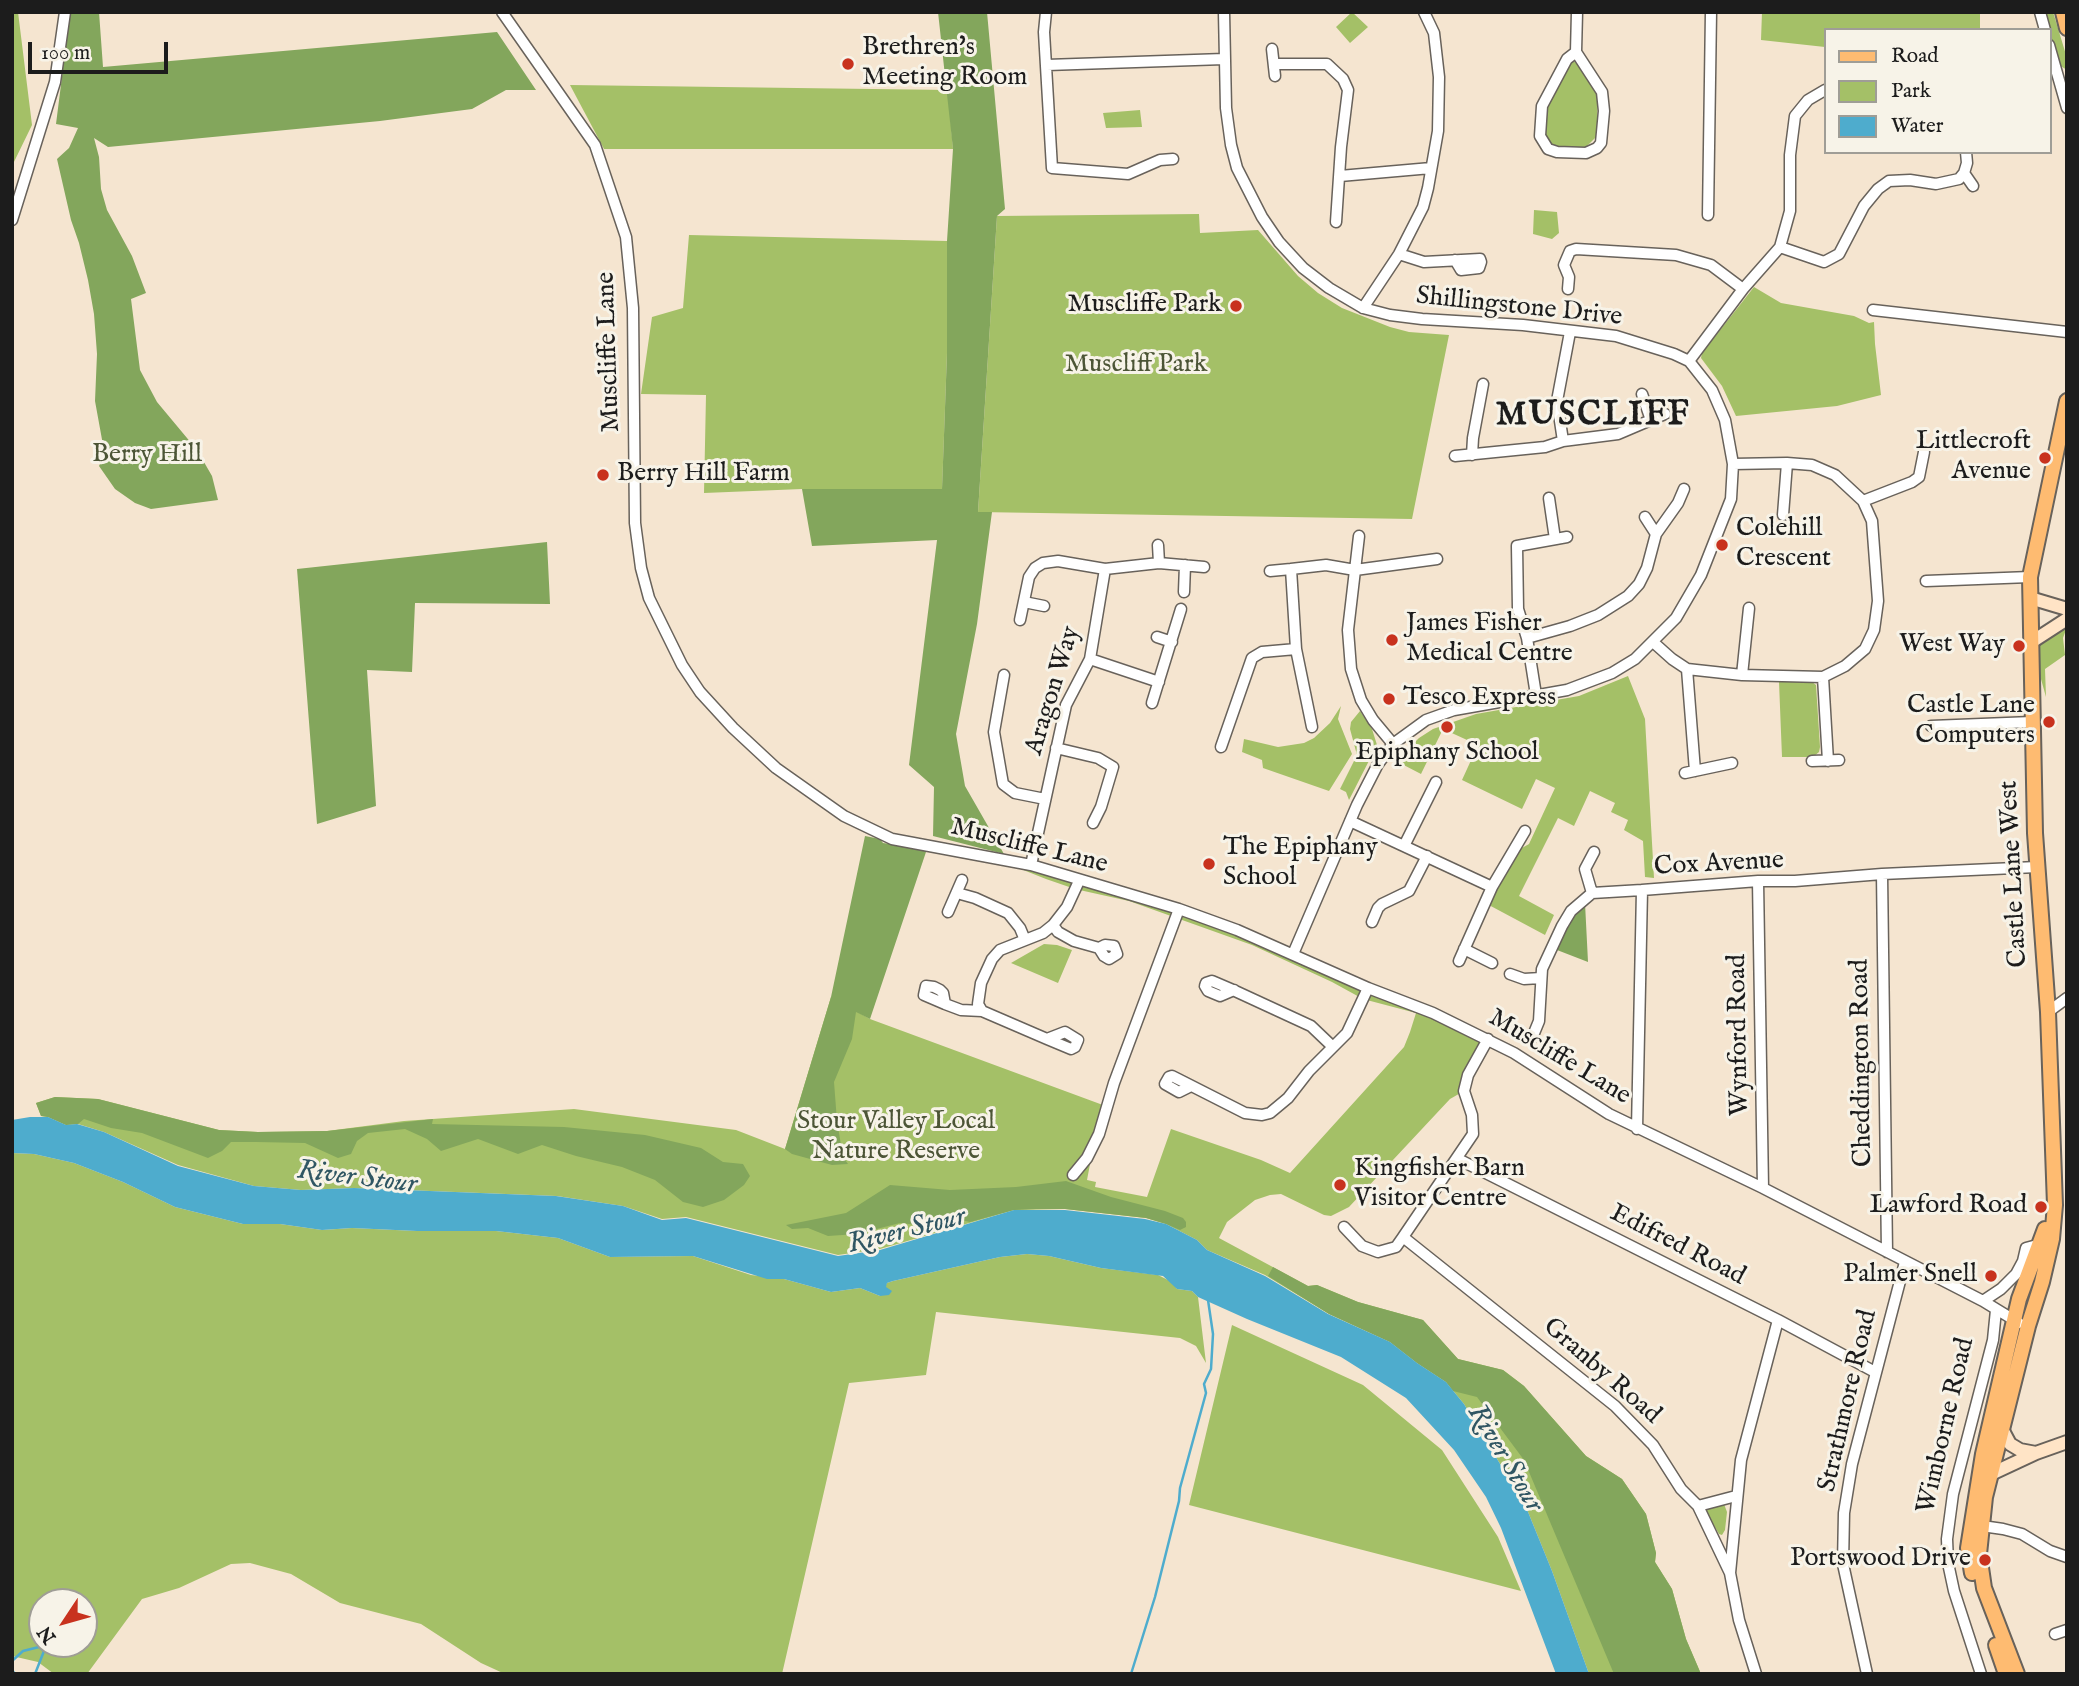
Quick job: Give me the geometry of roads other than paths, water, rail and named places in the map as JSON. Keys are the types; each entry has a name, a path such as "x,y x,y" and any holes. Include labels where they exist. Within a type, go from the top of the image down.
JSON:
{"main road":[{"path":"2063,12 2067,28"},
{"name":"Castle Lane West","path":"1985,1472 2021,1324 2047,1261 2055,1205 2048,1012 2037,867 2029,577 2061,450 2067,401"},
{"name":"Castle Lane West","path":"1985,1472 2002,1429 2021,1324 2019,1299 2047,1222 2048,1012"},
{"name":"Wimborne Road","path":"1985,1472 1979,1554 1984,1588 2017,1674"},
{"name":"Wimborne Road","path":"1985,1472 1968,1548 1973,1580 2006,1674"}],"street":[{"path":"12,220 55,82 65,12"},
{"name":"Muscliffe Lane","path":"502,12 595,145 626,237 632,307 634,506 639,555 649,598 682,665 706,700 776,768 844,816 892,839 1031,866 1179,909 1237,930 1368,988 1433,1013 1514,1052 1609,1114 1637,1129 1763,1188 1983,1301 2021,1324"},
{"path":"1046,12 1044,32 1052,172 1128,174 1160,160 1173,159"},
{"name":"Shillingstone Drive","path":"1224,12 1226,108 1231,145 1247,191 1279,242 1303,268 1329,288 1363,308 1390,315 1422,320 1523,325 1616,336 1653,346 1689,361 1712,390 1721,410 1732,464 1731,499 1701,575 1675,618 1636,659 1612,673 1567,690 1454,710 1426,720 1393,744 1378,764 1350,821 1293,954"},
{"path":"1576,52 1567,60 1542,106 1541,136 1548,149 1556,152 1586,153 1597,149 1601,143 1604,111 1602,92 1576,52 1577,12"},
{"path":"1708,215 1711,12"},
{"path":"1363,308 1399,254 1423,207 1438,131 1439,77 1434,33 1425,13"},
{"path":"1272,49 1275,76"},
{"path":"2051,50 2063,78 2067,108"},
{"path":"1047,65 1224,59"},
{"path":"1274,64 1327,64 1343,79 1348,90 1336,222"},
{"path":"1689,361 1743,289 1780,247 1790,211 1790,155 1795,116 1808,100 1824,91"},
{"path":"1780,247 1824,262 1839,254 1864,206 1889,180 1936,184 1959,179 1965,173 1966,154"},
{"path":"1340,176 1431,168"},
{"path":"1965,173 1973,186"},
{"path":"1568,289 1569,277 1564,265 1570,251 1576,249 1676,255 1711,265 1743,289"},
{"path":"1399,254 1424,261 1455,260"},
{"path":"1872,310 2067,332"},
{"path":"1563,441 1557,401 1570,332"},
{"path":"1472,454 1472,438 1483,384"},
{"path":"1642,394 1651,420"},
{"path":"1455,456 1545,446 1618,434 1665,414"},
{"path":"1863,500 1919,477 1924,452"},
{"path":"1783,515 1787,463"},
{"path":"1653,642 1672,660 1687,669 1742,675 1823,677 1845,666 1865,649 1874,630 1878,601 1872,521 1863,500 1835,475 1812,465 1732,464"},
{"path":"1527,638 1570,626 1611,608 1628,596 1639,584 1647,568 1656,534 1678,503 1684,489"},
{"path":"1549,498 1555,539"},
{"path":"1644,517 1656,534"},
{"path":"1359,536 1348,630 1351,669 1361,700 1393,744"},
{"path":"1536,695 1527,638 1518,608 1517,546 1567,537"},
{"path":"1158,545 1159,563"},
{"path":"1270,571 1326,565 1355,570 1437,559"},
{"path":"1020,620 1029,577 1035,568 1043,563 1058,561 1105,569 1159,563 1204,567"},
{"path":"1184,592 1185,565"},
{"name":"Aragon Way","path":"1031,866 1066,705 1090,659 1105,569"},
{"path":"1291,569 1296,649 1312,727"},
{"path":"1926,581 2029,577"},
{"path":"2029,598 2067,609"},
{"path":"1024,602 1044,606"},
{"path":"1742,675 1749,608"},
{"path":"1152,703 1181,609"},
{"path":"2030,643 2067,619"},
{"path":"1157,637 1172,642"},
{"path":"1221,747 1252,658 1262,652 1296,649"},
{"path":"1090,659 1159,682"},
{"path":"1687,669 1690,772 1732,764"},
{"path":"1004,675 994,732 1003,784 1015,793 1045,799"},
{"path":"1812,761 1833,761 1823,677"},
{"path":"1931,726 2032,722"},
{"path":"1056,748 1117,765 1093,822"},
{"path":"1405,846 1436,782"},
{"path":"1350,821 1492,887"},
{"path":"1459,961 1492,887 1525,831"},
{"path":"1592,893 1585,869 1594,852"},
{"path":"1372,922 1382,904 1409,891 1427,856"},
{"name":"Cox Avenue","path":"1637,1129 1642,890 1758,881 2037,867"},
{"name":"Cheddington Road","path":"1882,874 1887,1252"},
{"path":"948,912 962,880"},
{"path":"982,1011 978,1004 981,983 992,958 1000,950 1043,933 1053,925 1067,907 1079,881"},
{"name":"Wynford Road","path":"1758,881 1763,1188"},
{"path":"1532,1038 1539,1021 1542,969 1571,911 1592,893 1642,890"},
{"path":"957,893 1007,913 1015,920 1025,940"},
{"path":"1073,1175 1087,1158 1099,1133 1114,1083 1179,909"},
{"path":"1053,925 1058,932 1074,941 1099,948"},
{"path":"1464,949 1492,962"},
{"path":"1510,974 1524,979 1541,978"},
{"path":"1191,1086 1245,1113 1270,1113 1288,1098 1309,1071 1347,1032 1368,988"},
{"path":"1234,990 1311,1026 1333,1047"},
{"path":"2048,1012 2067,998"},
{"path":"945,1003 961,1010 982,1011 1047,1039"},
{"path":"1344,1227 1362,1246 1378,1252 1396,1247 1473,1134 1472,1115 1464,1091 1488,1039"},
{"name":"Edifred Road","path":"1458,1159 1875,1372"},
{"name":"Granby Road","path":"1403,1237 1615,1406 1653,1445 1681,1489 1698,1506 1730,1573"},
{"path":"1983,1301 2001,1289 2016,1273 2026,1248 2041,1244"},
{"name":"Strathmore Road","path":"1867,1674 1843,1564 1844,1526 1852,1464 1905,1262"},
{"name":"Wimborne Road","path":"1981,1674 1954,1591 1948,1563 1947,1539 1954,1494 1993,1340 1996,1310"},
{"path":"1756,1674 1739,1620 1730,1573 1736,1496 1747,1434 1778,1321"},
{"path":"2002,1429 2010,1444 2020,1450 2036,1453"},
{"name":"Wimborne Road","path":"1985,1472 2067,1442"},
{"path":"1698,1506 1736,1496"},
{"path":"1968,1548 1982,1526 2003,1528 2022,1534 2067,1558"},
{"path":"2055,1634 2067,1630"}],"water":[{"path":"48,1117 66,1125 77,1124 104,1132 178,1166 254,1186 301,1190 354,1188 556,1196 623,1206 662,1220 686,1218 838,1256 880,1250 1014,1210 1065,1210 1166,1224 1197,1240 1207,1250 1265,1276 1328,1314 1390,1342 1446,1382 1464,1404 1526,1507 1589,1674 1556,1674 1501,1528 1486,1497 1454,1450 1406,1398 1341,1357 1247,1319 1198,1297 1192,1291 1177,1289 1163,1276 1027,1254 1000,1257 893,1281 887,1283 886,1287 892,1291 889,1295 880,1296 860,1288 831,1292 784,1279 767,1279 693,1256 610,1257 558,1238 496,1231 352,1228 322,1230 280,1224 243,1224 175,1207 123,1182 74,1163 34,1154 12,1153 12,1120"}],"waterway":[{"path":"1131,1674 1155,1597 1180,1488 1206,1393 1204,1384 1211,1369 1213,1334 1208,1300"},
{"path":"12,1661 23,1651 39,1647 44,1651 35,1674"},
{"path":"12,1670 15,1674"}],"place":[{"name":"Brethren's Meeting Room","path":"848,64"},
{"name":"Muscliffe Park","path":"1236,306"},
{"name":"Littlecroft Avenue","path":"2045,458"},
{"name":"Berry Hill Farm","path":"603,475"},
{"name":"Colehill Crescent","path":"1722,545"},
{"name":"James Fisher Medical Centre","path":"1392,640"},
{"name":"West Way","path":"2019,646"},
{"name":"Tesco Express","path":"1389,699"},
{"name":"Castle Lane Computers","path":"2049,722"},
{"name":"Epiphany School","path":"1447,727"},
{"name":"The Epiphany School","path":"1209,864"},
{"name":"Kingfisher Barn Visitor Centre","path":"1340,1185"},
{"name":"Lawford Road","path":"2041,1207"},
{"name":"Palmer Snell","path":"1991,1276"},
{"name":"Portswood Drive","path":"1985,1560"}],"district":[{"name":"MUSCLIFF","path":"1593,417"}],"park label":[{"name":"Muscliff Park","path":"1136,366"},
{"name":"Berry Hill","path":"147,456"},
{"name":"Stour Valley Local Nature Reserve","path":"896,1138"}],"water label":[{"name":"River Stour","path":"357,1179"},
{"name":"River Stour","path":"907,1232"},
{"name":"River Stour","path":"1504,1459"}]}
